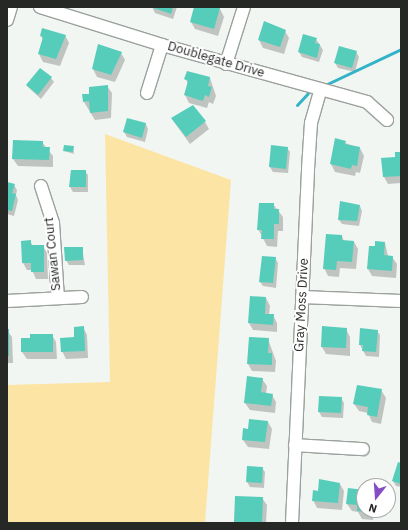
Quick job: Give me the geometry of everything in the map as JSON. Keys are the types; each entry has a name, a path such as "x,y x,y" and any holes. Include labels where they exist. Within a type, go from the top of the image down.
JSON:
{"street":[{"path":"7,20 11,7"},
{"name":"Doublegate Drive","path":"40,7 226,64 366,102 387,120"},
{"path":"226,64 244,7"},
{"path":"147,93 162,45"},
{"name":"Gray Moss Drive","path":"292,523 311,122 321,89"},
{"name":"Sawan Court","path":"41,186 53,223 58,298"},
{"path":"7,301 82,297"},
{"path":"302,297 401,301"},
{"path":"295,445 363,449"}],"shaded area":[{"path":"105,134 231,180 205,523 7,523 7,385 110,382"}],"building":[{"path":"151,7 173,7 171,14"},
{"path":"194,7 220,8 214,29 190,22"},
{"path":"264,21 286,30 280,47 258,40"},
{"path":"42,28 66,35 56,59 38,54 43,37 40,36"},
{"path":"303,34 317,38 315,43 320,44 317,58 298,52"},
{"path":"98,44 122,52 111,75 92,69"},
{"path":"339,46 357,51 352,68 334,63"},
{"path":"40,68 52,77 38,95 26,85"},
{"path":"187,71 210,77 208,86 212,87 209,97 205,95 203,101 184,95 188,81 184,79"},
{"path":"108,85 108,111 90,113 89,101 83,102 82,94 89,94 89,87"},
{"path":"193,105 206,121 186,137 171,118"},
{"path":"127,118 146,123 142,138 123,132"},
{"path":"335,138 346,141 345,144 360,147 357,166 352,165 351,169 330,164"},
{"path":"13,140 43,141 43,147 50,147 49,160 12,159"},
{"path":"64,145 74,146 73,152 63,151"},
{"path":"271,145 288,147 286,169 269,167"},
{"path":"395,152 401,152 401,176 383,177 381,158 395,157"},
{"path":"71,170 86,170 86,187 69,187"},
{"path":"7,182 15,184 12,193 16,194 12,211 7,210"},
{"path":"340,201 360,205 357,221 338,220"},
{"path":"259,203 274,203 274,209 279,209 279,224 274,224 274,239 261,239 262,230 257,230"},
{"path":"326,234 342,235 342,240 354,241 352,262 337,261 336,270 323,269"},
{"path":"31,240 31,245 44,245 44,272 31,272 31,263 22,263 21,241"},
{"path":"375,241 385,242 384,255 393,256 392,271 367,269 369,246 375,246"},
{"path":"64,247 83,247 83,260 65,261"},
{"path":"262,256 276,257 273,283 259,282"},
{"path":"250,296 266,297 265,314 274,314 273,325 248,323"},
{"path":"84,326 85,351 61,352 60,338 74,337 74,327"},
{"path":"322,326 347,328 346,348 321,347"},
{"path":"360,328 378,330 376,352 362,351 363,345 359,345"},
{"path":"7,329 9,329 9,356 7,356"},
{"path":"30,334 53,334 53,352 21,352 21,338 30,338"},
{"path":"249,337 269,338 268,353 272,353 272,365 247,364"},
{"path":"247,376 263,378 261,392 273,394 271,406 244,403"},
{"path":"357,385 382,389 377,417 367,415 368,407 353,404"},
{"path":"319,396 342,397 341,413 318,412"},
{"path":"249,419 268,421 265,442 242,440 243,428 248,429"},
{"path":"398,462 401,463 401,484 396,482 396,478 393,478"},
{"path":"247,466 263,467 262,483 246,482"},
{"path":"319,479 340,483 338,503 312,501 313,490 318,491"},
{"path":"348,488 356,489 356,505 346,504"},
{"path":"235,496 263,497 262,523 234,522"}],"waterway":[{"path":"325,85 401,49"},
{"path":"297,105 308,93"}]}
